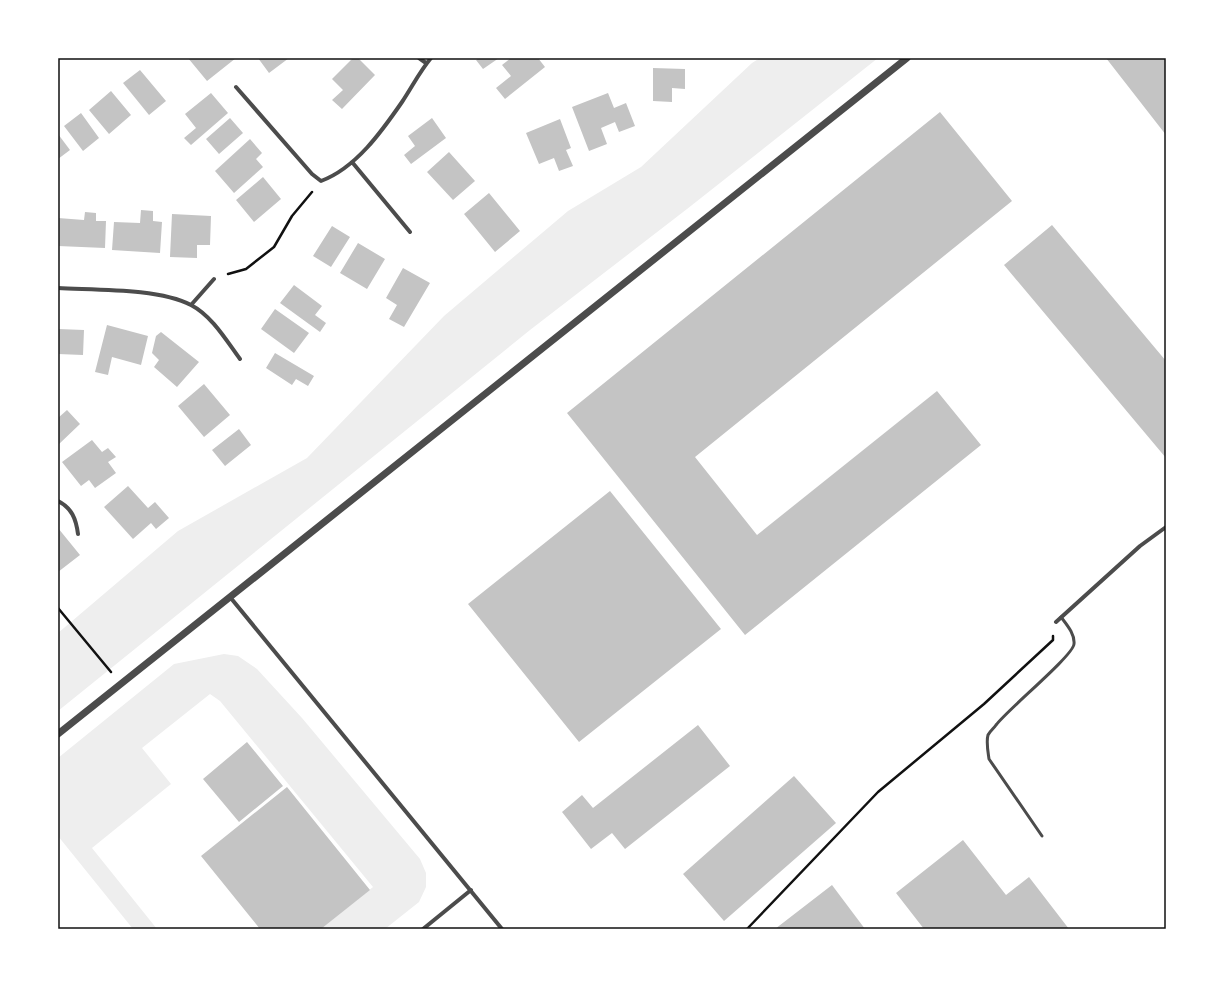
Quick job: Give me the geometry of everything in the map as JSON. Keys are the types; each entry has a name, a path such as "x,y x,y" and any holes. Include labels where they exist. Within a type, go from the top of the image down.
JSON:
{"street":[{"path":"419,58 426,63"},
{"path":"236,87 312,174 321,181 334,176 352,162 371,142 431,58"},
{"path":"58,734 907,58"},
{"path":"352,162 410,232"},
{"path":"191,305 214,278"},
{"path":"58,288 162,294 191,305 212,322 240,358"},
{"path":"58,501 65,504 76,518 78,534"},
{"path":"1056,622 1140,546 1166,527"},
{"path":"230,597 502,929"},
{"path":"423,929 471,890"}],"lane":[{"path":"1042,836 989,759 987,748 988,735 1005,713 1060,665 1070,652 1074,645 1073,635 1062,616"}],"path":[{"path":"214,278 246,269 274,247 292,216 321,181"},
{"path":"58,608 121,684"},
{"path":"747,929 878,792 984,704 1053,640 1056,622"}],"shaded area":[{"path":"760,58 878,58 687,209 530,330 58,711 58,633 178,531 307,458 444,316 568,211 641,167 752,63"},
{"path":"224,654 238,656 257,669 302,718 420,859 426,873 426,887 419,902 385,929 321,929 373,887 220,701 210,694 142,748 171,784 92,848 157,929 133,929 58,836 58,758 174,664"}],"building":[{"path":"188,58 236,58 207,81"},
{"path":"258,58 289,58 269,73"},
{"path":"353,58 358,58 375,75 342,109 332,100 343,90 332,79"},
{"path":"479,58 499,58 483,69 476,60"},
{"path":"511,58 538,58 545,67 505,99 496,88 511,76 502,65"},
{"path":"1106,58 1166,58 1166,135"},
{"path":"653,68 685,69 685,89 672,88 672,102 653,101"},
{"path":"140,70 166,101 149,115 123,83"},
{"path":"111,91 131,115 109,134 89,110"},
{"path":"211,93 228,113 191,145 184,138 196,128 185,114"},
{"path":"608,93 614,108 626,103 635,126 619,132 615,122 601,128 607,144 589,151 572,107"},
{"path":"940,112 1012,201 695,457 757,535 937,391 981,445 745,635 567,413"},
{"path":"81,113 99,138 83,151 64,126"},
{"path":"230,118 243,133 219,154 206,139"},
{"path":"432,118 446,138 411,164 404,155 415,146 408,136"},
{"path":"560,119 571,148 566,150 573,166 559,171 554,158 539,164 526,133"},
{"path":"58,134 70,150 58,159"},
{"path":"250,139 262,153 256,159 263,167 234,193 215,171"},
{"path":"449,152 475,181 453,200 427,172"},
{"path":"263,177 281,199 254,222 236,200"},
{"path":"489,193 520,231 495,252 464,214"},
{"path":"141,210 153,211 153,221 162,222 160,253 112,250 114,222 140,223"},
{"path":"85,212 96,213 96,221 106,221 105,248 58,246 58,218 84,220"},
{"path":"172,214 211,216 210,245 197,245 197,258 170,257"},
{"path":"1052,225 1166,361 1166,458 1004,265"},
{"path":"332,226 350,237 331,267 313,256"},
{"path":"358,243 385,259 367,289 340,273"},
{"path":"403,268 430,283 404,327 389,319 397,305 386,298"},
{"path":"294,285 322,306 315,315 326,323 320,332 280,303"},
{"path":"275,309 309,333 294,353 261,329"},
{"path":"107,325 148,336 141,365 112,357 108,375 95,372"},
{"path":"58,329 84,330 83,355 58,354"},
{"path":"161,332 199,362 177,387 154,367 159,360 152,353 156,336"},
{"path":"275,353 314,376 308,386 296,379 292,385 266,368"},
{"path":"204,384 230,415 204,437 178,406"},
{"path":"67,410 80,424 58,445 58,418"},
{"path":"239,429 251,445 225,466 212,450"},
{"path":"92,440 102,452 108,448 116,457 108,462 116,473 95,488 89,480 81,486 62,462"},
{"path":"128,486 148,508 155,502 169,518 156,529 151,523 133,539 104,507"},
{"path":"610,491 721,629 579,742 468,604"},
{"path":"58,528 80,555 58,572"},
{"path":"698,725 730,766 625,849 612,833 591,849 562,812 582,795 593,808"},
{"path":"247,742 283,786 239,822 203,779"},
{"path":"794,776 836,823 724,921 683,874"},
{"path":"287,787 370,890 321,929 260,929 201,856"},
{"path":"963,840 1006,895 1029,877 1069,929 924,929 896,893"},
{"path":"832,885 865,929 775,929"}]}
